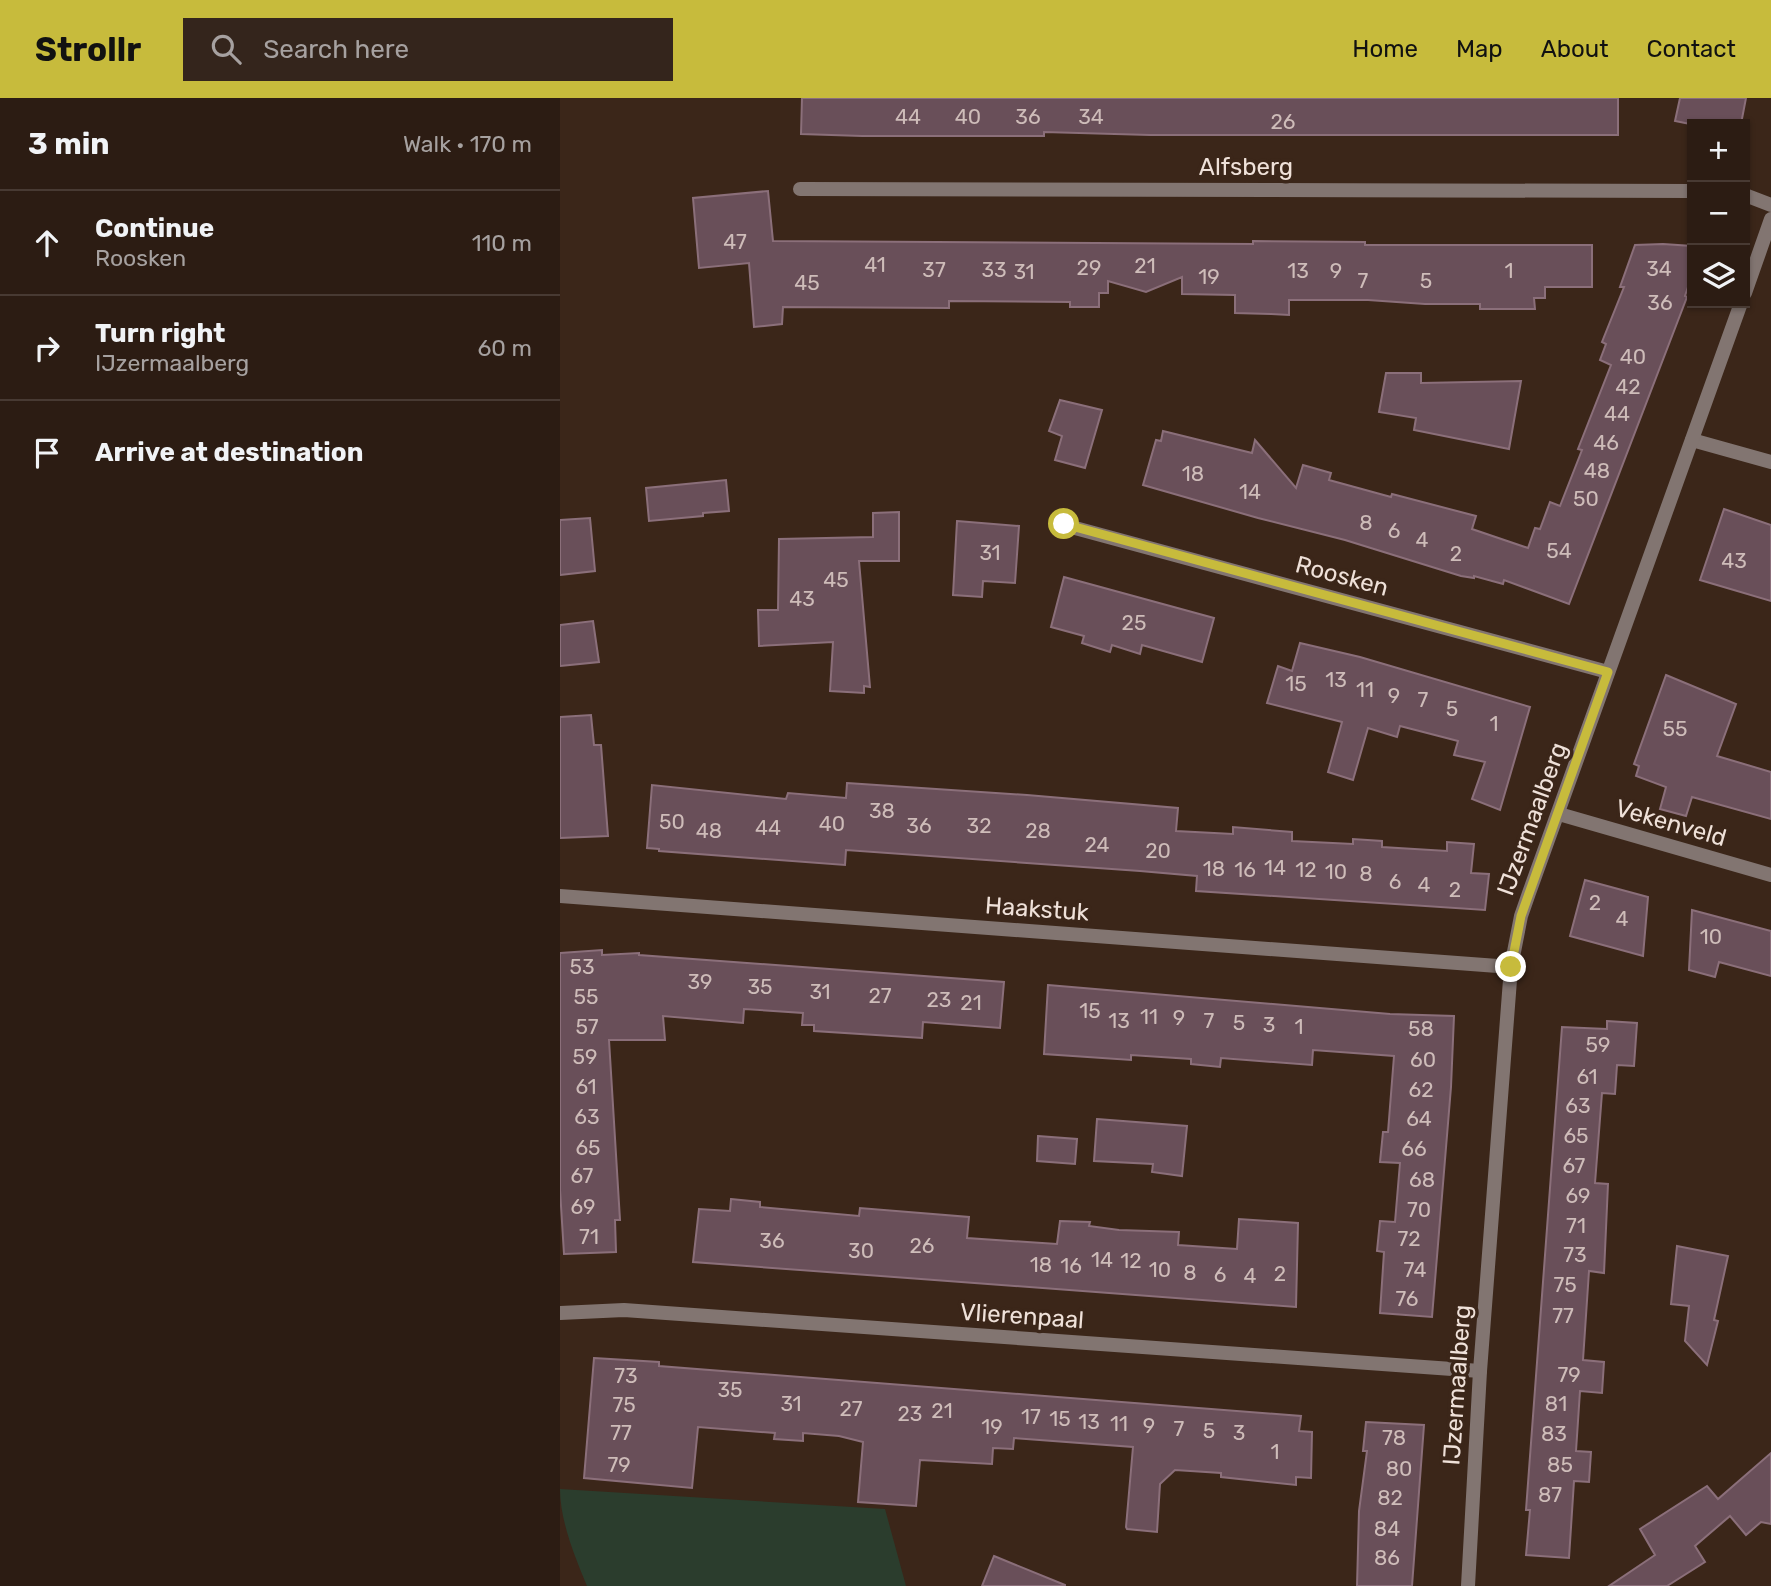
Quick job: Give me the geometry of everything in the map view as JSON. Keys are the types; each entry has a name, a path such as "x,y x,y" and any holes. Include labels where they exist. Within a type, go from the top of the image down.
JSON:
{"street":[{"name":"Alfsberg","path":"800,189 1687,191"},
{"path":"1750,197 1771,205"},
{"path":"1750,279 1771,219"},
{"name":"IJzermaalberg","path":"1468,1586 1480,1371 1511,967 1521,916 1739,308"},
{"path":"1692,440 1771,463"},
{"name":"Roosken","path":"1064,524 1608,672"},
{"name":"Vekenveld","path":"1559,814 1771,875"},
{"name":"Haakstuk","path":"560,896 1511,967"},
{"name":"Vlierenpaal","path":"560,1313 624,1310 1480,1371"}],"green space":[{"path":"560,1489 885,1509 906,1586 587,1586 565,1526"}],"building":[{"path":"802,98 1618,98 1618,135 1150,135 1044,132 1044,136 801,134"},
{"path":"1680,98 1746,98 1742,119 1687,119 1687,123 1675,121"},
{"path":"768,191 773,241 1253,244 1253,241 1365,242 1365,245 1592,245 1592,287 1545,287 1545,298 1534,298 1535,309 1480,309 1480,304 1289,300 1289,315 1235,313 1235,295 1182,294 1182,277 1146,292 1108,281 1108,293 1099,293 1099,307 1070,307 1070,302 949,301 949,308 783,307 782,324 754,327 749,263 699,268 693,198"},
{"path":"1635,245 1687,246 1687,297 1569,604 1504,580 1503,584 1474,576 1461,576 1345,540 1143,485 1156,440 1161,441 1163,431 1252,453 1255,440 1296,488 1303,465 1331,473 1329,480 1476,516 1472,529 1528,548 1535,528 1540,529 1550,502 1560,506 1582,450 1578,449 1611,365 1600,360 1606,344 1602,342 1624,287 1620,287"},
{"path":"1386,373 1421,373 1421,383 1521,381 1509,449 1414,430 1416,418 1379,412"},
{"path":"1060,400 1102,410 1085,468 1055,460 1062,436 1049,431"},
{"path":"726,480 729,511 649,521 646,488"},
{"path":"1724,509 1771,525 1771,601 1700,580"},
{"path":"899,512 899,561 859,561 870,687 864,686 864,693 830,691 833,642 759,646 758,610 778,610 779,539 873,537 873,513"},
{"path":"590,518 595,571 560,575 560,520"},
{"path":"957,521 1019,526 1015,583 983,581 982,597 953,595"},
{"path":"1064,577 1214,618 1202,662 1142,645 1140,654 1112,645 1110,652 1082,643 1084,636 1051,627"},
{"path":"593,621 599,662 560,666 560,625"},
{"path":"1300,643 1360,657 1530,707 1500,810 1472,799 1485,762 1454,755 1458,741 1400,726 1397,737 1368,728 1353,780 1328,772 1342,722 1267,703 1278,666 1292,671"},
{"path":"1666,675 1736,704 1717,756 1771,772 1771,819 1692,797 1686,816 1660,809 1666,787 1636,776 1639,766 1634,764"},
{"path":"591,715 594,745 601,745 608,836 560,838 560,717"},
{"path":"847,783 1178,808 1176,831 1233,834 1233,827 1292,832 1292,841 1353,844 1353,839 1382,841 1382,847 1447,851 1447,842 1474,844 1471,873 1489,874 1485,910 1196,891 1197,876 1140,871 846,850 845,865 647,848 652,785 786,799 788,793 846,798"},
{"path":"1585,880 1648,897 1643,956 1570,936"},
{"path":"1692,910 1771,931 1771,976 1719,962 1715,977 1689,970"},
{"path":"602,950 602,955 639,953 1004,982 1000,1028 923,1022 922,1038 814,1031 814,1025 802,1025 803,1013 744,1009 743,1023 663,1016 665,1040 609,1040 620,1220 615,1220 616,1252 564,1254 560,1190 560,953"},
{"path":"1048,985 1390,1014 1454,1016 1451,1087 1432,1317 1380,1313 1384,1252 1377,1251 1380,1221 1395,1222 1400,1163 1380,1162 1383,1132 1388,1132 1394,1056 1313,1050 1312,1065 1221,1058 1220,1067 1191,1064 1191,1059 1131,1055 1131,1060 1044,1054"},
{"path":"1607,1021 1637,1023 1634,1066 1617,1065 1615,1094 1602,1093 1595,1183 1608,1184 1604,1273 1589,1271 1583,1360 1604,1362 1602,1393 1580,1391 1576,1451 1591,1452 1589,1482 1574,1481 1569,1558 1526,1555 1530,1510 1526,1510 1562,1027 1607,1029"},
{"path":"1097,1119 1187,1126 1182,1176 1152,1172 1153,1164 1094,1161"},
{"path":"1038,1136 1077,1139 1075,1164 1037,1161"},
{"path":"731,1199 760,1202 760,1207 859,1216 860,1208 969,1217 967,1238 1057,1244 1060,1221 1090,1222 1089,1226 1119,1230 1179,1232 1178,1245 1237,1249 1239,1219 1298,1223 1296,1307 693,1262 699,1209 730,1211"},
{"path":"1677,1246 1728,1256 1714,1320 1718,1321 1707,1365 1685,1341 1689,1306 1671,1304"},
{"path":"594,1358 659,1362 659,1366 1301,1416 1299,1431 1312,1432 1311,1478 1296,1477 1296,1485 1221,1477 1221,1473 1175,1470 1160,1484 1157,1532 1126,1527 1133,1447 1014,1438 1013,1449 993,1448 992,1464 920,1460 916,1506 858,1502 863,1442 839,1436 803,1433 803,1441 774,1439 775,1433 698,1427 692,1488 584,1478"},
{"path":"1366,1422 1424,1425 1412,1586 1357,1586 1359,1511 1367,1451 1363,1451"},
{"path":"1771,1453 1771,1524 1761,1522 1746,1535 1730,1516 1695,1546 1705,1562 1667,1586 1609,1586 1655,1555 1640,1529 1707,1486 1718,1499"},
{"path":"994,1556 1065,1585 1065,1586 982,1586"}],"route":[{"path":"1064,524 1608,672 1521,916 1511,967"}]}
